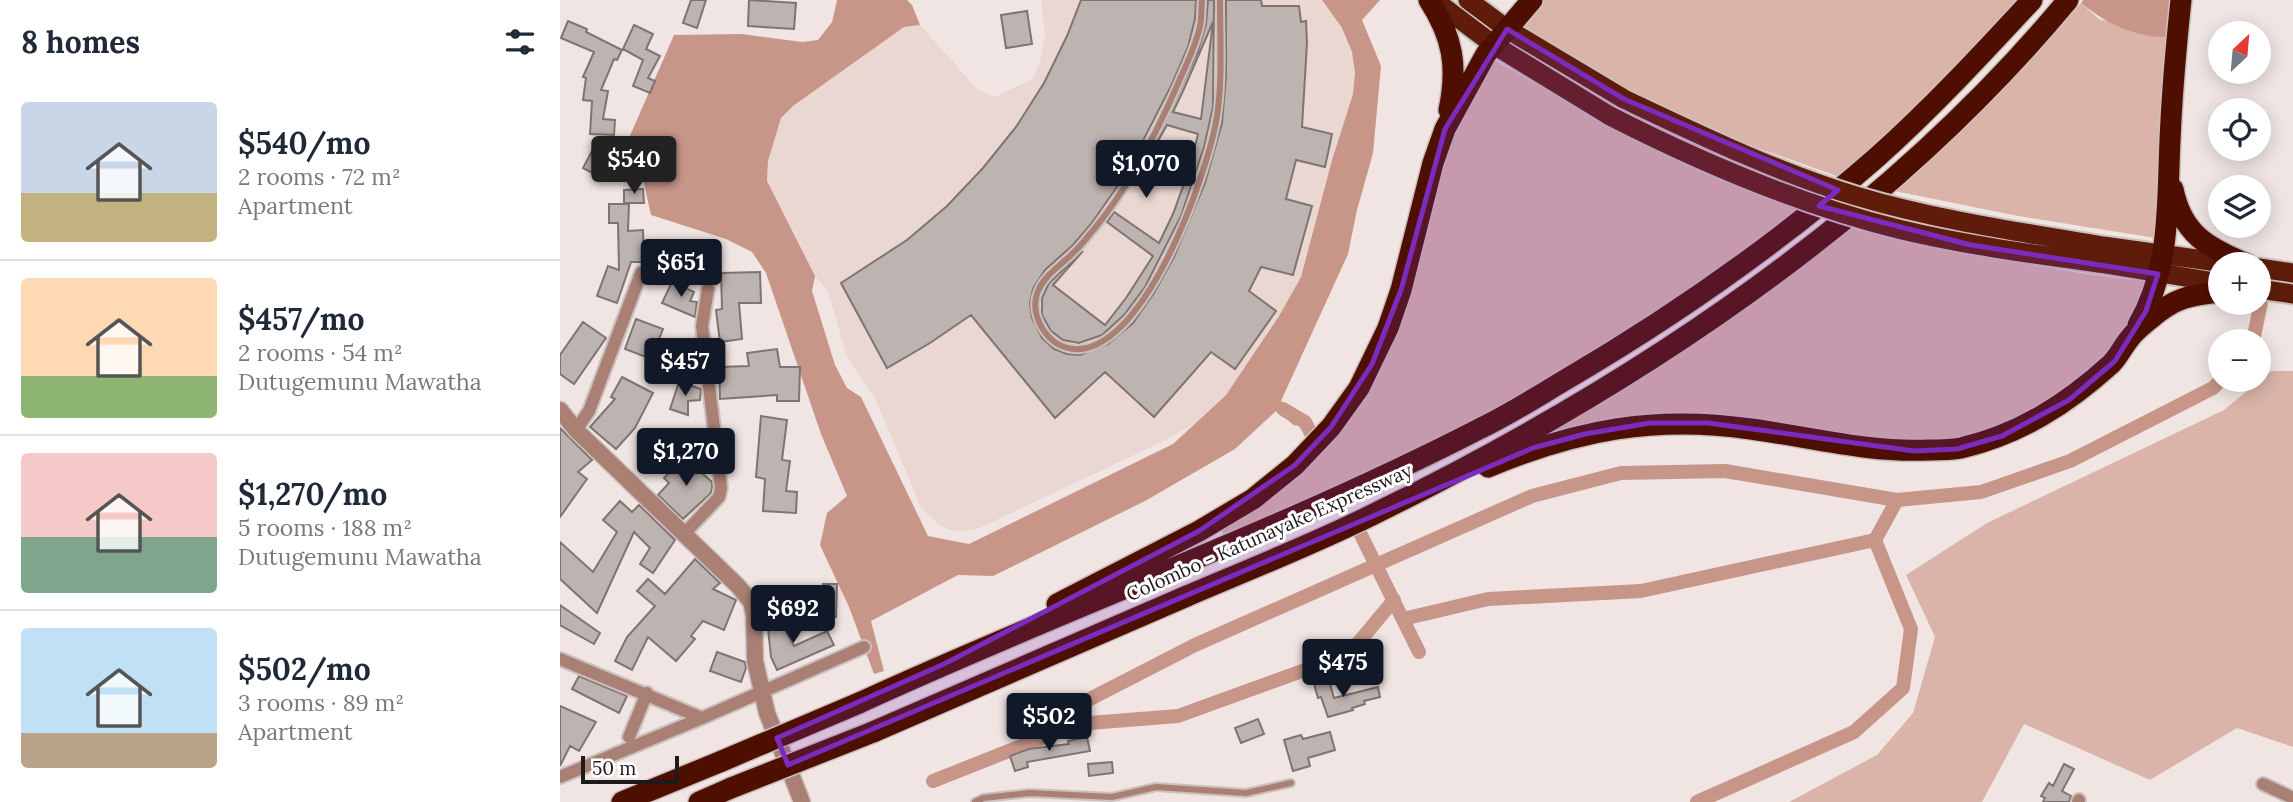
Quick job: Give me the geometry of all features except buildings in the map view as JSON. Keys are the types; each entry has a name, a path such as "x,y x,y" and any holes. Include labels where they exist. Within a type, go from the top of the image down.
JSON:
{"highway":[{"path":"1429,0 1444,27 1454,62 1453,86 1445,130"},
{"path":"1434,0 1500,37 1624,99 1748,156 1855,195 2101,255 2161,265 2208,280"},
{"path":"1468,0 1500,37 1610,116 1675,149 1750,181 1898,229 1971,245 2101,255"},
{"path":"944,664 1233,512 1278,481 1331,427 1372,364 1388,328 1401,290 1433,163 1445,130 1486,54 1532,0"},
{"name":"Colombo - Katunayake Expressway","path":"622,802 1294,518 1485,427 1625,345 1741,267 1878,156 1965,72 2032,0"},
{"path":"1376,513 1533,448 1585,434 1650,423 1708,423 1858,447 1914,451 1957,449 2002,436 2033,423 2070,400 2115,360 2146,311 2161,265 2181,0"},
{"name":"Colombo - Katunayake Expressway","path":"699,802 873,732 1376,513 1589,397 1759,285 1831,232 1917,158 1994,83 2066,3"},
{"path":"2169,156 2175,201 2188,228 2219,252"},
{"path":"2161,265 2208,264"},
{"path":"2271,269 2293,272"},
{"path":"2271,291 2293,294"},
{"path":"2131,336 2170,303 2208,293"}],"street":[{"path":"576,430 589,411 642,272"},
{"path":"684,534 719,497 722,488 702,326 708,289"},
{"path":"560,410 576,430 738,586 751,602 754,615 755,661 767,713 802,802"},
{"path":"560,777 864,647"},
{"path":"560,659 702,718"},
{"path":"629,737 647,693"},
{"path":"2263,783 2293,798"}],"lane":[{"path":"1202,0 1201,26 1169,104 1142,158 1099,222 1038,291 1035,310 1040,327 1052,341 1071,349 1092,348 1109,338 1145,297 1177,239 1196,192 1216,121 1220,0"},
{"path":"975,802 983,798 1030,793 1112,797 1156,787 1246,793 1291,783"}],"highlighted area":[{"path":"1507,29 1624,99 1838,190 1819,206 1971,245 2158,274 2146,311 2115,361 2069,400 2002,436 1957,449 1914,451 1708,423 1650,423 1585,434 1533,448 788,765 777,738 944,664 1199,531 1295,465 1331,427 1372,364 1401,290 1445,129"}],"shaded area":[{"path":"837,0 907,0 912,5 920,25 904,27 793,106 781,118 768,161 767,181 815,276 812,291 835,365 847,388 861,397 928,536 969,544 1173,444 1226,395 1279,316 1301,277 1332,160 1353,94 1355,73 1352,52 1342,28 1322,0 1380,0 1362,20 1381,66 1373,153 1348,254 1281,401 1302,414 1295,426 1276,411 1235,449 1145,501 993,576 958,575 871,621 884,671 874,674 849,607 820,545 827,513 847,496 821,434 766,273 752,252 726,239 651,215 642,174 629,138 674,35 741,34 802,42 818,40 832,22"},
{"path":"1041,0 1322,0 1342,28 1352,52 1355,73 1353,94 1332,160 1301,277 1279,316 1226,395 1192,425 1166,440 975,530 953,531 940,526 921,508 876,400 847,357 828,291 815,276 767,181 768,161 781,118 793,106 904,27 920,25 978,90 995,97 1033,79 1040,62 1045,35"},
{"path":"1540,0 2022,0 1969,58 1842,178 1747,144 1665,110 1521,30 1525,13"},
{"path":"2083,0 2175,0 2170,37 2145,35 2122,28 2091,11 2081,3"},
{"path":"2081,3 2099,19 2170,37 2156,238 2018,216 1890,190 1962,130"},
{"path":"1489,57 1605,123 1809,208 1527,398 1285,510 1222,534 1224,527 1342,425 1446,138"},
{"path":"1846,227 1996,259 2147,282 2135,319 2103,361 2048,405 1970,438 1918,444 1633,418 1589,423 1556,433 1558,428 1620,389"},
{"path":"2271,371 2293,371 2293,747 2237,728 2150,780 2024,724 1982,802 1789,802 1877,755 1913,713 1935,637 1906,575 1987,523 2224,410 2246,392 2271,392"}],"waterway":[{"path":"2255,329 2258,315"},
{"path":"1697,802 1854,732 1903,688 1911,629 1875,540 1897,500 1981,492 2070,461 2208,391"},
{"path":"1283,409 1305,422 1312,435"},
{"path":"1077,724 1084,702 1195,645 1532,496 1621,473 1725,471 1897,500"},
{"path":"1361,535 1419,652"},
{"path":"1403,619 1488,599 1641,591 1875,540"},
{"path":"933,781 1077,724 1178,716 1349,654 1394,600"}]}
